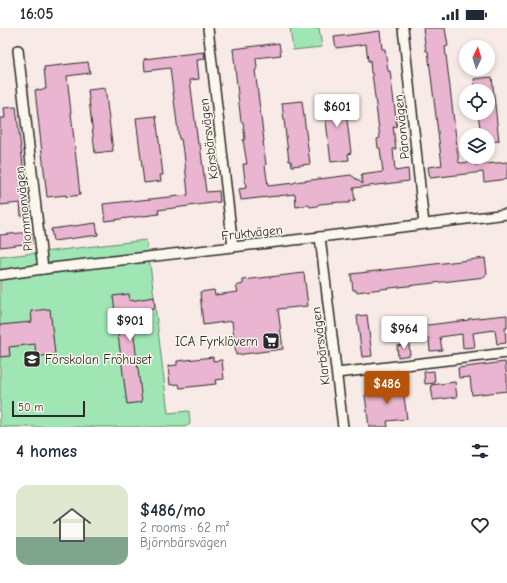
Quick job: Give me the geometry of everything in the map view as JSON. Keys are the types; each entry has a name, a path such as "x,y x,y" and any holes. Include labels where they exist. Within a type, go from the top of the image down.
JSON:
{"street":[{"name":"Körsbärsvägen","path":"208,28 233,247"},
{"name":"Päronvägen","path":"403,28 424,224"},
{"name":"Plommonvägen","path":"18,50 43,269"},
{"name":"Fruktvägen","path":"0,275 507,214"},
{"name":"Klarbärsvägen","path":"320,237 343,427"},
{"path":"336,374 507,353"}],"green space":[{"path":"290,28 319,28 322,47 293,50"},
{"path":"146,240 168,413 189,411 190,424 185,427 0,427 0,257"}],"building":[{"path":"423,28 445,28 448,46 445,47 459,164 475,165 507,162 507,179 484,182 483,172 430,178 428,167 442,165 428,51 426,51"},
{"path":"380,31 382,49 385,49 388,71 390,71 397,126 393,127 396,149 393,149 395,171 408,169 409,181 353,188 355,200 350,201 349,203 340,202 319,204 317,206 310,207 309,205 296,207 295,194 241,200 239,189 246,188 243,164 247,164 233,49 279,43 281,55 256,58 257,69 255,70 268,186 351,175 363,184 361,175 383,172 380,148 378,148 377,139 380,138 370,60 368,61 366,44 336,48 334,37"},
{"path":"204,52 205,59 197,60 199,79 190,80 206,192 219,191 220,202 158,210 159,214 105,221 103,204 188,195 184,152 181,139 179,139 170,68 145,71 144,59"},
{"path":"88,62 90,73 67,76 80,195 47,197 35,90 46,89 44,67"},
{"path":"492,77 493,84 475,84 474,79"},
{"path":"105,88 113,151 95,153 88,90"},
{"path":"344,95 351,153 348,154 349,160 331,162 323,97"},
{"path":"302,101 310,164 292,166 291,161 289,161 282,103"},
{"path":"495,104 499,141 495,141 495,128 480,128 479,120 495,120"},
{"path":"16,107 29,215 21,216 20,203 0,205 0,118 5,118 4,108"},
{"path":"156,116 163,175 160,175 161,181 144,183 136,118"},
{"path":"96,223 98,235 53,241 51,229"},
{"path":"31,232 32,243 0,247 0,235"},
{"path":"485,258 487,274 485,277 356,292 356,290 353,290 351,274"},
{"path":"304,273 308,306 278,309 283,349 236,355 232,321 203,325 200,292 214,290 215,295 238,292 236,286 243,284 243,280"},
{"path":"129,294 130,301 154,297 155,308 131,312 142,402 127,404 113,296"},
{"path":"50,309 55,354 36,357 35,344 9,347 10,356 0,357 0,325 32,322 31,311"},
{"path":"367,315 372,356 362,357 357,316"},
{"path":"507,315 507,328 505,328 506,343 497,344 495,330 473,333 475,347 463,348 462,334 440,337 442,350 430,351 429,338 405,341 403,328"},
{"path":"409,344 410,355 398,357 397,346"},
{"path":"213,357 213,361 222,360 224,379 215,380 216,384 180,388 179,384 170,385 168,366 177,365 177,361"},
{"path":"505,362 507,391 472,395 470,377 459,378 458,368"},
{"path":"434,371 435,383 425,384 424,372"},
{"path":"401,374 407,419 387,421 388,427 369,427 365,395 394,392 392,375"},
{"path":"455,382 457,397 433,400 431,385"}],"place":[{"name":"ICA Fyrklövern","path":"271,341"},
{"name":"Förskolan Fröhuset","path":"32,359"}]}
